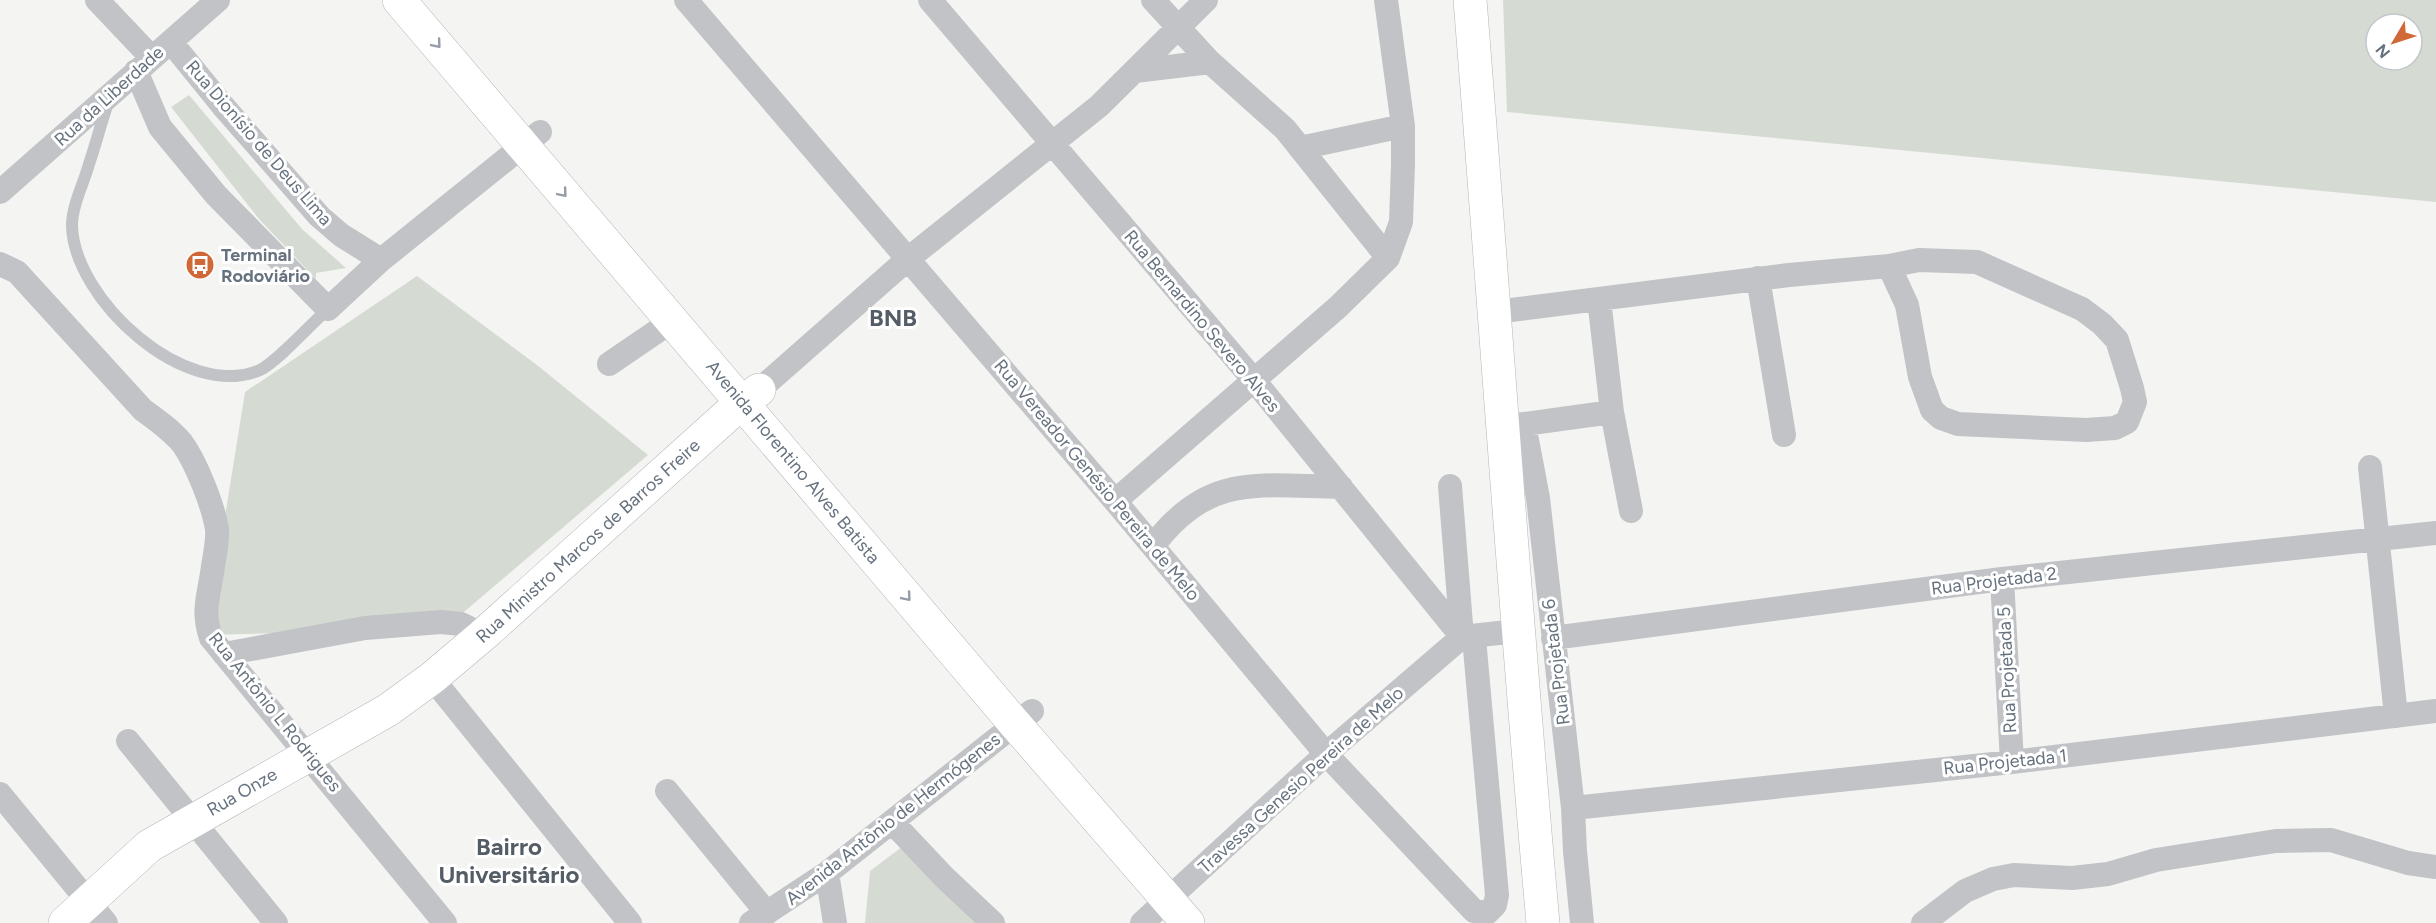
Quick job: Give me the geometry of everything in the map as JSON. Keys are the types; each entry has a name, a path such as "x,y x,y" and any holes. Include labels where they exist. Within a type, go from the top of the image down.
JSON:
{"main road":[{"name":"Avenida Florentino Alves Batista","path":"399,0 532,139 1179,903 1211,923"},
{"name":"Avenida Florentino Alves Batista","path":"428,0 672,321 750,396"},
{"path":"1470,0 1495,312 1513,425 1517,631 1543,923"},
{"name":"Rua Ministro Marcos de Barros Freire","path":"432,678 750,396"},
{"name":"Rua Onze","path":"65,923 97,911 148,846 387,710 432,678"}],"street":[{"path":"97,0 144,64 160,127 216,195 328,309 381,260 532,139"},
{"name":"Rua da Liberdade","path":"0,192 218,0"},
{"name":"Rua Bernardino Severo Alves","path":"930,0 1253,380 1468,638"},
{"path":"1153,0 1210,62 1285,129 1388,258"},
{"path":"750,396 909,258 1099,105 1206,0"},
{"path":"1115,501 1338,307 1388,258 1401,222 1402,126 1386,0"},
{"name":"Rua Vereador Genésio Pereira de Melo","path":"692,2 1115,501 1160,537 1326,754 1474,910 1481,914 1486,913 1495,905 1497,895 1468,638"},
{"name":"Rua Dionísio de Deus Lima","path":"171,42 223,106 319,216 341,235 381,260"},
{"path":"1135,71 1210,62"},
{"path":"1300,148 1402,126"},
{"path":"1495,312 1758,278 1889,266 1919,260 1977,262 2082,309 2102,324 2117,340 2125,362 2134,402 2127,422 2115,428 2086,430 1958,424 1941,418 1932,410 1920,377 1907,305 1889,266"},
{"name":"Rua Antônio L Rodrigues","path":"0,264 17,272 143,410 168,428 183,444 195,466 217,530 206,614 211,638 445,923"},
{"path":"1758,278 1784,435"},
{"path":"1599,299 1612,411 1631,511"},
{"path":"609,364 672,321"},
{"path":"1513,425 1612,411"},
{"name":"Rua Projetada 6","path":"1513,425 1538,498 1573,808 1582,923"},
{"path":"2370,466 2396,716"},
{"path":"1160,537 1192,506 1224,490 1249,486 1341,488"},
{"path":"1450,486 1468,638 1517,631"},
{"name":"Rua Projetada 2","path":"1553,638 2002,579 2436,533"},
{"name":"Rua Projetada 5","path":"2002,579 2012,762"},
{"path":"224,654 365,628 441,622 461,624 483,635"},
{"name":"Travessa Genesio Pereira de Melo","path":"1142,923 1179,903 1326,754 1468,638"},
{"path":"432,678 630,923"},
{"name":"Rua Projetada 1","path":"1573,808 2012,762 2436,711"},
{"name":"Avenida Antônio de Hermógenes","path":"759,918 827,873 893,823 1023,718"},
{"path":"128,741 276,923"},
{"path":"667,791 759,918"},
{"path":"0,794 97,911"},
{"path":"893,823 944,877 993,923"},
{"path":"1923,923 1965,891 1993,879 2014,875 2072,878 2108,874 2156,860 2276,841 2331,840 2408,863 2436,867"},
{"path":"827,873 835,923"}],"lane":[{"path":"111,94 79,193 72,225 81,263 97,292 113,311 159,353 186,367 214,376 231,377 261,370 328,309"}],"shaded area":[{"path":"1503,0 2436,0 2436,202 1507,112"},
{"path":"189,95 302,229 346,268 316,273 316,279 259,219 171,107"},
{"path":"417,276 537,365 648,455 444,629 206,635 245,392"},
{"path":"903,846 978,923 865,923 870,871"}],"place":[{"name":"Terminal Rodoviário","path":"200,265"}],"district":[{"name":"BNB","path":"893,318"},
{"name":"Bairro Universitário","path":"509,861"}]}
